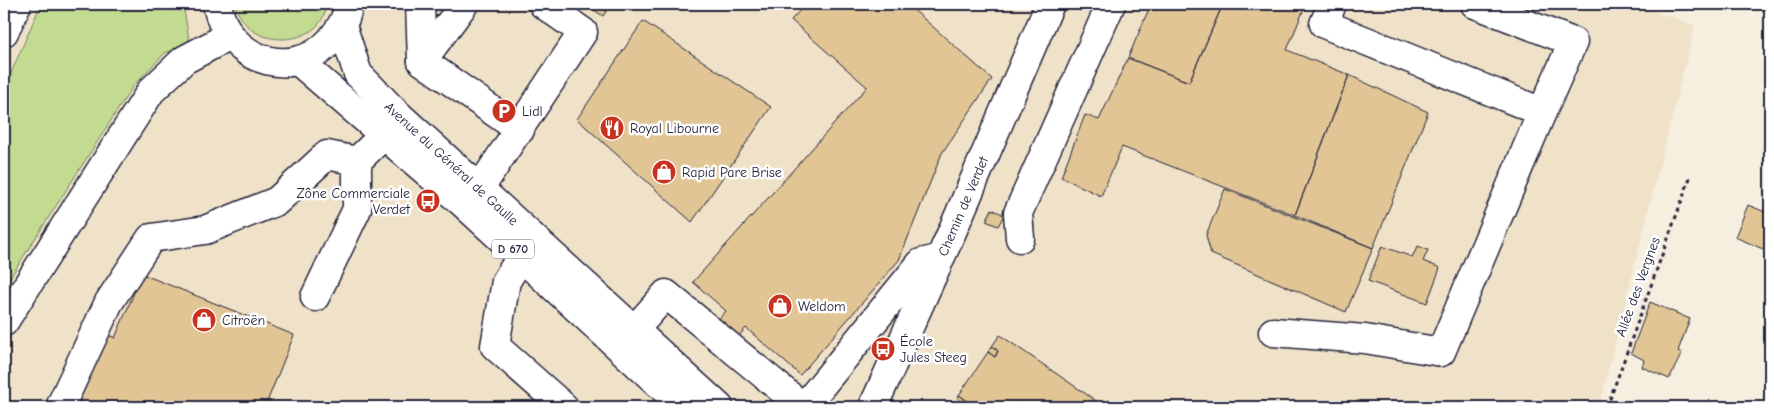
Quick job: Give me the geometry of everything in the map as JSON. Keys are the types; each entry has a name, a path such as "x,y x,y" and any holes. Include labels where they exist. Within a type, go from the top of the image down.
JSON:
{"main road":[{"path":"4,32 17,4"},
{"name":"Avenue du Général de Gaulle","path":"217,4 219,18 229,36 242,49 260,58 278,62 298,61 316,53 331,41 345,14"},
{"path":"420,4 422,61"},
{"path":"422,61 464,4"},
{"path":"480,188 583,32 543,4"},
{"name":"Chemin de Verdet","path":"873,407 938,259 952,232 1050,4"},
{"path":"1020,238 1018,213 1111,4"},
{"path":"1332,4 1324,24 1542,112"},
{"path":"1273,332 1365,339 1441,352 1573,42 1475,4"},
{"name":"Avenue du Général de Gaulle","path":"345,14 358,74 393,110 719,407"},
{"path":"4,322 151,91 184,60 229,36"},
{"name":"Avenue du Général de Gaulle","path":"298,61 384,134 684,407"},
{"path":"422,61 520,130"},
{"path":"315,297 357,209 358,161 384,134"},
{"path":"60,407 109,302 151,238 205,230 277,201 327,155 358,161"},
{"path":"521,257 506,281 495,346 564,407"},
{"path":"635,329 664,286 803,407 921,263 938,259"}],"path":[{"name":"Allée des Vergnes","path":"1607,407 1691,175"}],"shaded area":[{"path":"4,4 1632,4 1695,25 1599,407 4,407"}],"green space":[{"path":"41,4 183,4 190,45 165,53 133,86 4,287 4,89"},
{"path":"234,4 326,4 324,16 310,32 288,39 276,39 255,32 248,27"}],"building":[{"path":"585,4 611,4 603,16"},
{"path":"806,4 907,4 992,79 942,153 899,260 800,375 746,328 737,338 718,320 726,311 693,282 867,87 791,20"},
{"path":"1151,4 1223,4 1189,82 1128,58"},
{"path":"1223,4 1306,4 1287,50 1349,75 1295,215 1122,147 1101,196 1061,177 1085,115 1099,120 1128,58 1189,82"},
{"path":"643,21 771,107 692,222 577,119"},
{"path":"1349,75 1428,112 1373,248 1295,215"},
{"path":"1225,189 1373,248 1346,312 1211,254 1206,235"},
{"path":"1748,205 1770,214 1770,252 1735,237"},
{"path":"992,209 1004,215 998,226 986,221"},
{"path":"1382,246 1412,257 1418,246 1428,250 1423,261 1440,268 1427,303 1368,281"},
{"path":"142,274 294,335 265,407 72,407 103,333 115,338"},
{"path":"1650,302 1690,319 1678,351 1682,353 1669,379 1642,367 1644,360 1631,353"},
{"path":"1000,335 1105,407 1045,407 1041,405 1040,407 1029,407 1021,402 1016,407 976,407 959,395 988,352 995,357 998,351 992,346"},
{"path":"992,346 998,351 995,357 988,352"},
{"path":"959,395 976,407 970,407 957,398"},
{"path":"1021,402 1029,407 1018,405"}],"place":[{"name":"Lidl","path":"504,111"},
{"name":"Royal Libourne","path":"612,128"},
{"name":"Rapid Pare Brise","path":"664,172"},
{"name":"Zône Commerciale Verdet","path":"428,201"},
{"name":"Weldom","path":"780,306"},
{"name":"Citroën","path":"204,320"},
{"name":"École Jules Steeg","path":"883,349"}]}
